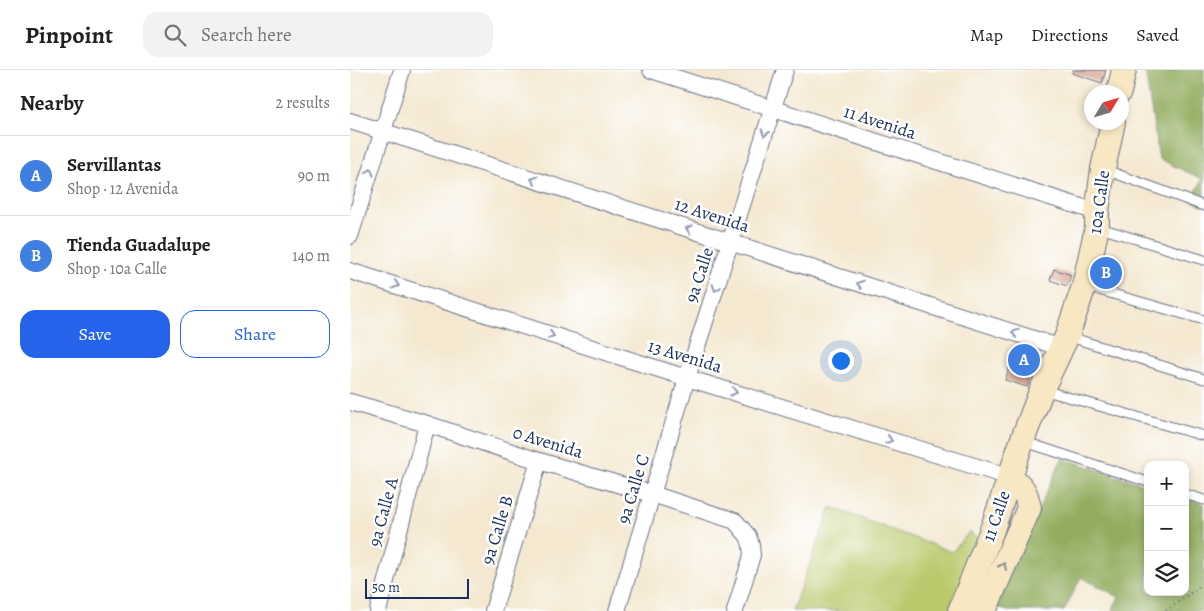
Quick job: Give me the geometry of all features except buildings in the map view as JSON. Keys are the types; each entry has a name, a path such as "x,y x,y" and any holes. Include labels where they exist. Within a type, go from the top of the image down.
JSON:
{"main road":[{"path":"1121,85 1124,70"},
{"name":"10a Calle","path":"1010,477 1042,389 1064,342 1084,286 1111,130"},
{"name":"11 Calle","path":"960,611 993,527 1010,477 1022,486 1029,508 984,611"}],"street":[{"path":"350,236 402,70"},
{"name":"11 Avenida","path":"651,70 772,109 1097,220"},
{"name":"9a Calle","path":"688,378 785,70"},
{"name":"12 Avenida","path":"350,121 730,242 1064,342"},
{"name":"13 Avenida","path":"350,271 1010,477"},
{"name":"9a Calle C","path":"617,611 688,378"},
{"name":"0 Avenida","path":"350,402 427,424 539,461 652,494 735,521 748,536 752,555 735,611"},
{"name":"9a Calle A","path":"378,611 427,424"},
{"name":"9a Calle B","path":"493,611 539,461"}],"lane":[{"path":"1103,169 1204,206"},
{"path":"1097,220 1204,260"},
{"path":"1084,286 1204,320"},
{"path":"1064,342 1204,379"},
{"path":"1042,389 1204,436"},
{"path":"1022,441 1144,481"},
{"path":"1189,495 1204,500"}],"path":[{"path":"1166,611 1204,583"}],"green space":[{"path":"1145,70 1204,70 1204,206 1192,201 1202,179 1159,159"},
{"path":"1062,458 1144,485 1144,596 1189,596 1189,499 1204,504 1204,611 1112,611 1119,597 1081,577 1064,611 1007,611 995,606"},
{"path":"831,507 952,552 969,532 979,540 949,611 792,611"}],"place":[{"name":"Tienda Guadalupe","path":"1106,273"},
{"name":"Servillantas","path":"1024,360"}]}
